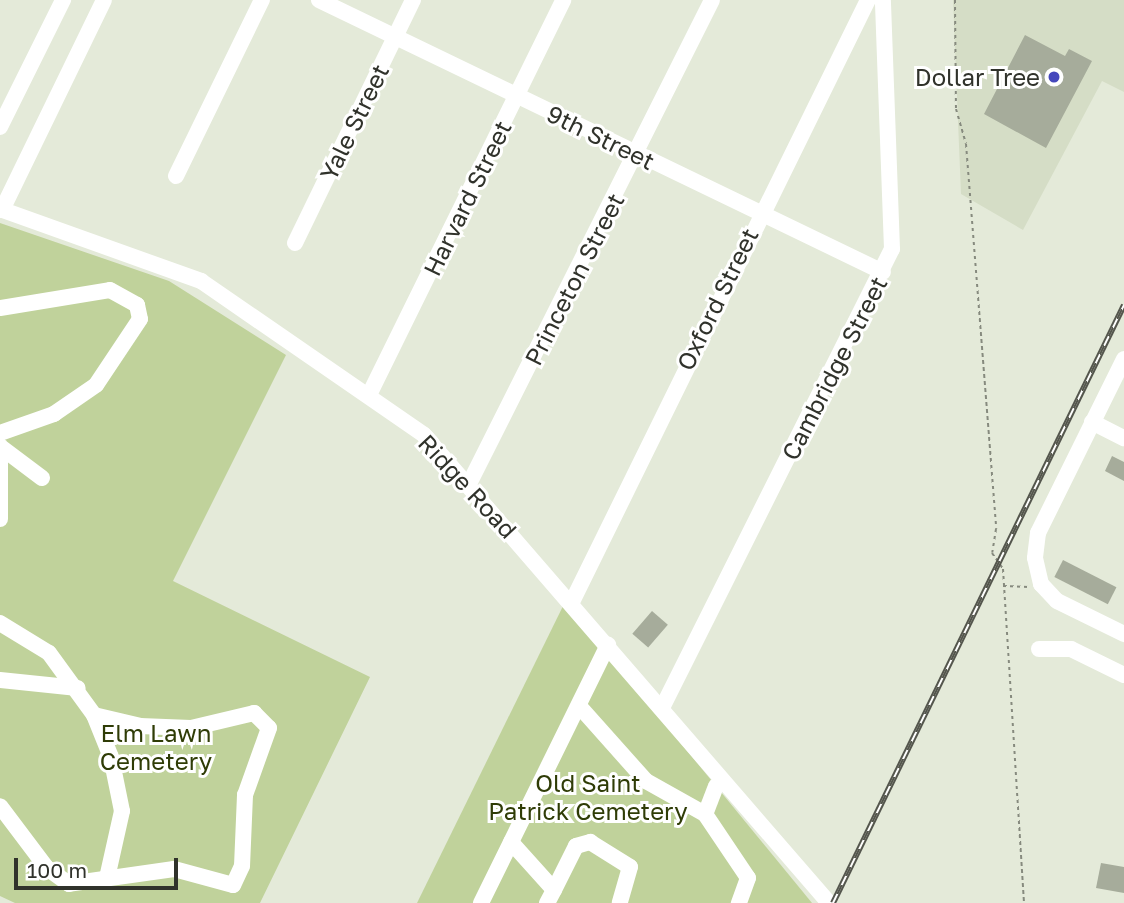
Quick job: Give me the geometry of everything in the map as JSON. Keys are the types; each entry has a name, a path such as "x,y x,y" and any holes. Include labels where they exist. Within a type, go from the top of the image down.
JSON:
{"street":[{"path":"0,127 63,0"},
{"path":"1,209 104,0"},
{"path":"176,176 262,0"},
{"name":"9th Street","path":"319,0 883,272"},
{"name":"Yale Street","path":"295,243 413,0"},
{"name":"Harvard Street","path":"369,395 564,0"},
{"name":"Princeton Street","path":"470,482 637,155 712,0"},
{"name":"Oxford Street","path":"572,602 758,213 868,0"},
{"name":"Cambridge Street","path":"662,708 883,272 893,226 883,0"},
{"name":"Ridge Road","path":"1,209 188,275 369,395 470,482 829,903"},
{"path":"0,308 110,290 137,305 140,319 96,386 54,414 1,442"},
{"path":"1124,359 1038,533 1036,586 1057,601 1124,634"},
{"path":"1092,422 1124,438"},
{"path":"1,442 42,478"},
{"path":"0,519 1,442"},
{"path":"0,623 50,653 78,688 94,715 111,757 122,811 107,878"},
{"path":"481,903 580,707 608,645"},
{"path":"1039,649 1071,649 1124,675"},
{"path":"0,680 78,688"},
{"path":"580,707 646,781 705,814 748,878 738,903"},
{"path":"0,806 62,880 83,885 107,878 174,869 233,885 242,866 245,795 269,728 254,713 191,728 140,726 94,715"},
{"path":"705,814 716,786"},
{"path":"511,842 550,897 576,846 590,842 630,867 620,903"}],"path":[{"path":"955,0 956,116 966,144 996,529 992,553 1003,569 1024,903"},
{"path":"1002,586 1036,586"}],"shaded area":[{"path":"953,0 1124,0 1124,92 1102,81 1023,230 961,194"}],"green space":[{"name":"Elm Lawn Cemetery","path":"0,223 169,281 286,355 173,581 370,677 260,903 15,903 0,896"},
{"name":"Old Saint Patrick Cemetery","path":"565,602 812,903 417,903"}],"building":[{"path":"1025,35 1065,56 1069,49 1092,61 1046,148 984,114"},
{"path":"1112,456 1124,462 1124,481 1105,471"},
{"path":"1063,560 1116,587 1108,604 1054,577"},
{"path":"652,611 668,625 648,647 632,634"},
{"path":"1101,863 1124,867 1124,893 1096,888"}],"railway":[{"path":"833,903 1124,305"}],"place":[{"name":"Dollar Tree","path":"1054,77"}]}
